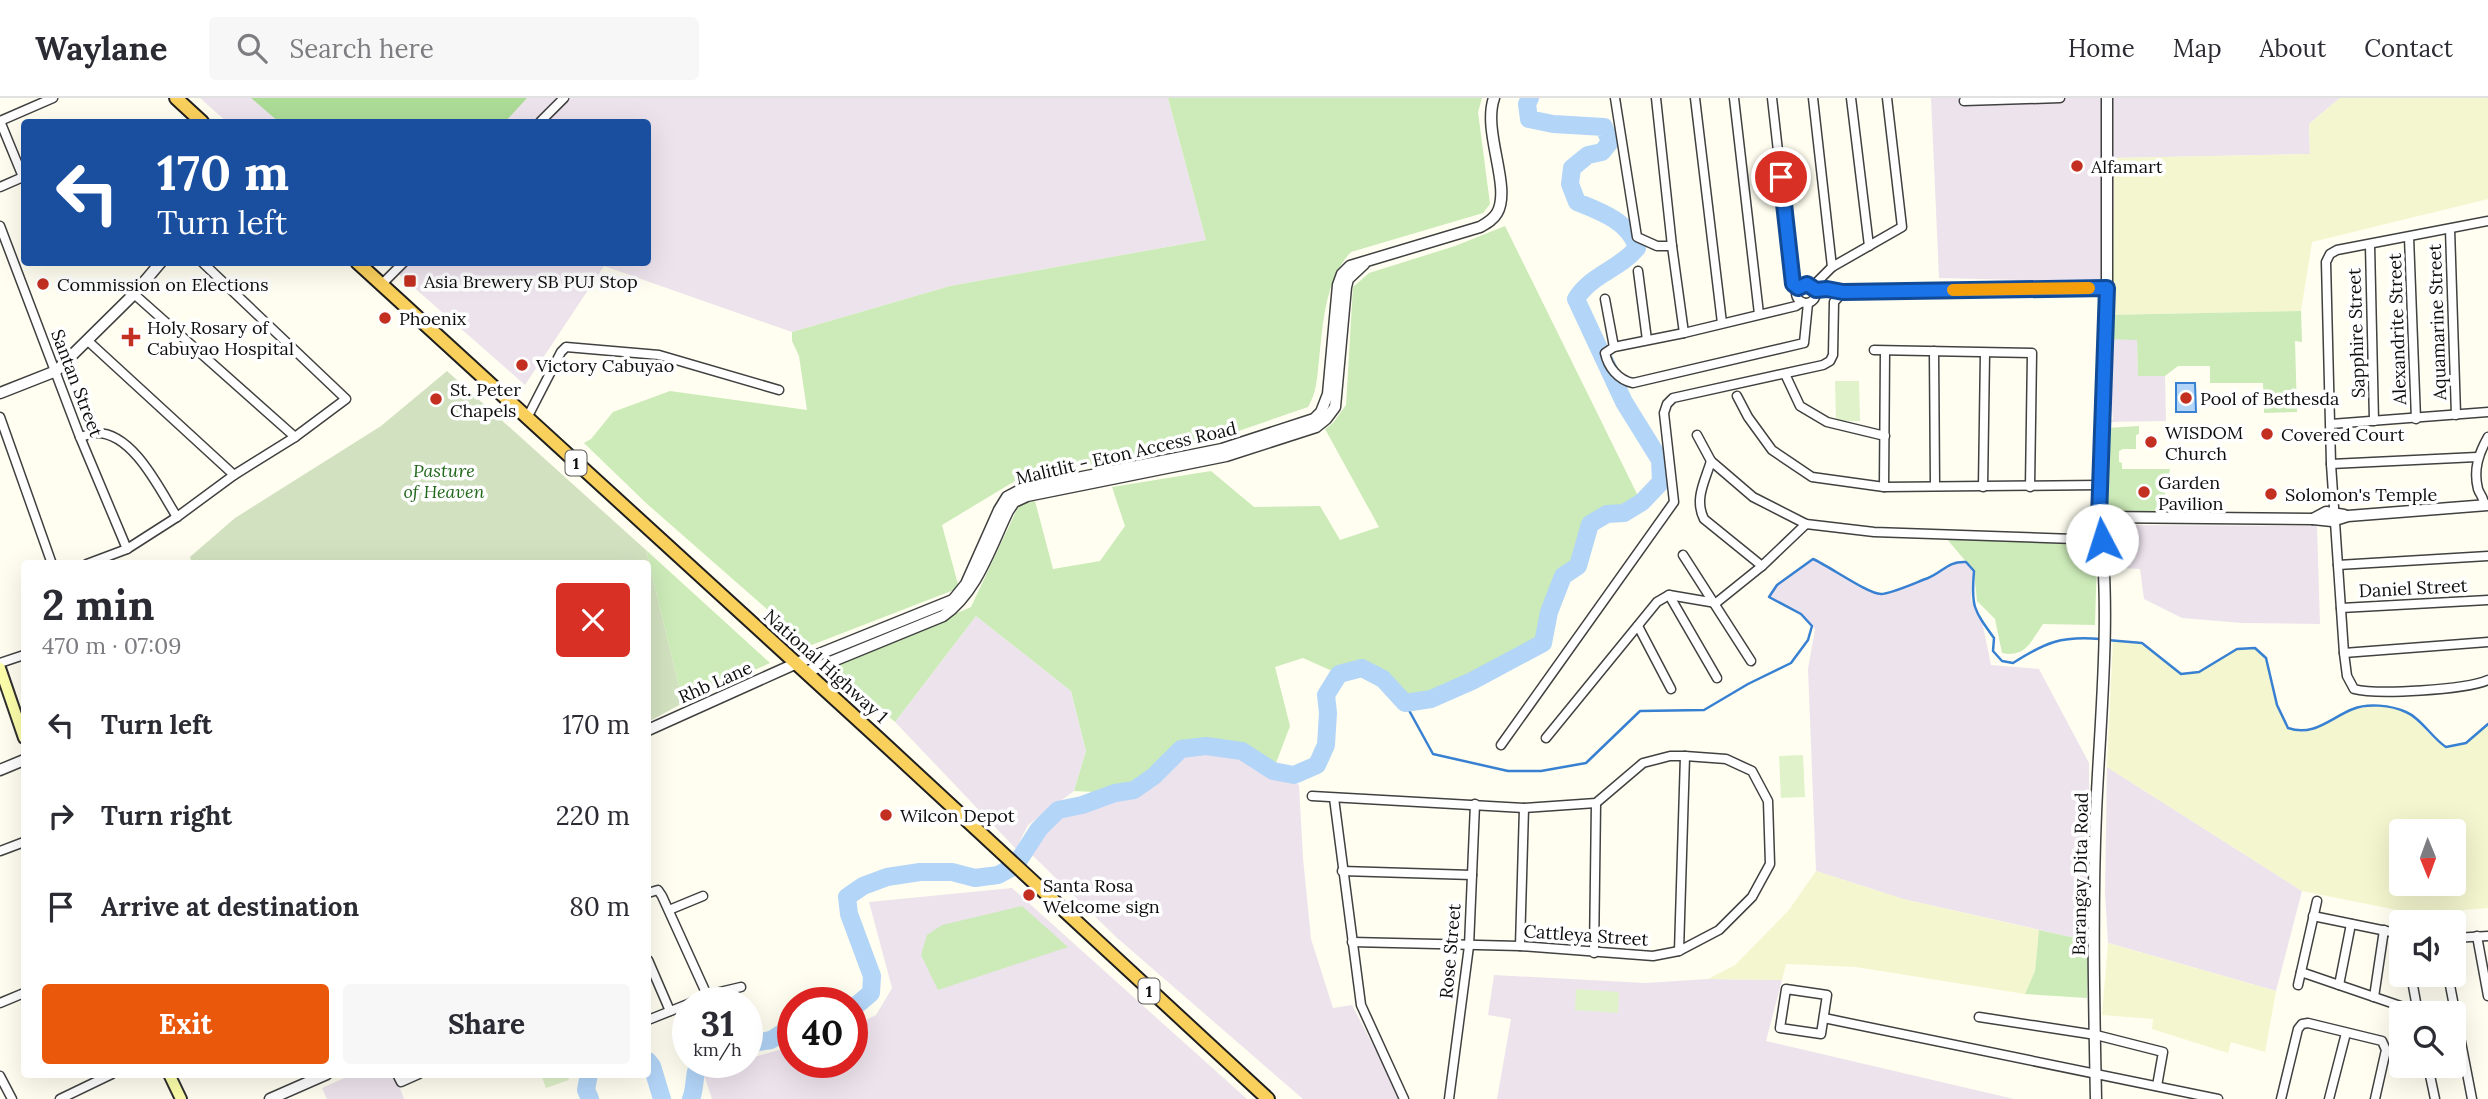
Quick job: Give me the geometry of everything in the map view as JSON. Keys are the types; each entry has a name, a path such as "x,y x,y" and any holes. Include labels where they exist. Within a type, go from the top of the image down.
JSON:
{"highway":[{"path":"176,98 199,119"},
{"name":"National Highway 1","path":"361,266 1268,1099"}],"main road":[{"path":"0,665 21,729"},
{"path":"171,1078 181,1099"}],"street":[{"path":"21,172 0,121 53,98"},
{"path":"543,119 564,98"},
{"name":"Malitlit - Eton Access Road","path":"801,668 870,633 953,600 965,584 1007,497 1022,489 1222,449 1314,419 1321,412 1328,394 1338,285 1342,274 1350,266 1480,227 1497,213 1502,194 1492,136 1494,98"},
{"path":"1615,98 1637,237 1657,246 1672,246"},
{"path":"1656,98 1684,333"},
{"path":"1695,98 1722,323"},
{"path":"1734,98 1759,314"},
{"path":"1772,98 1793,284 1798,288"},
{"path":"1813,98 1832,267"},
{"path":"1851,98 1870,246"},
{"path":"1887,98 1902,227 1832,267 1811,296 1804,343 1633,383 1620,379 1606,359 1605,353 1614,347 1796,306 1811,296 1827,289 1843,292 2107,288"},
{"path":"1965,101 2060,98"},
{"name":"Barangay Dita Road","path":"2096,1099 2093,880 2103,629 2102,540 2099,517 2107,288 2107,98"},
{"path":"0,187 21,178"},
{"path":"2488,221 2337,250 2330,254 2326,262 2331,464 2347,676 2354,688 2374,692 2467,687 2488,680"},
{"name":"Santan Street","path":"0,226 80,437 127,549"},
{"name":"Aquamarine Street","path":"2450,229 2456,415"},
{"name":"Alexandrite Street","path":"2409,237 2416,419"},
{"name":"Sapphire Street","path":"2370,245 2374,421"},
{"name":"Malitlit - Eton Access Road","path":"801,668 878,643 943,616 958,606 971,587 1014,502 1027,496 1226,456 1317,427 1335,407 1348,279 1365,263"},
{"path":"0,393 56,371 134,294 158,266"},
{"path":"98,560 127,549 177,517 346,399 206,266"},
{"path":"381,285 400,266"},
{"path":"1638,271 1647,340"},
{"path":"1811,296 1803,284 1798,288 1797,296 1811,296 1834,302"},
{"path":"1501,745 1674,502 1664,413 1667,404 1673,398 1786,374 1830,361 1833,355 1834,302 1843,292"},
{"path":"134,294 295,437"},
{"path":"1605,299 1614,347"},
{"path":"88,341 234,475"},
{"path":"527,418 566,347 659,355 779,390"},
{"path":"1874,350 2032,353 2030,486"},
{"path":"1884,486 1885,351"},
{"path":"1934,351 1935,486"},
{"path":"1983,486 1985,353"},
{"path":"1786,374 1800,406 1827,422 1885,436"},
{"path":"1737,397 1772,450 1812,477 1884,486 2100,485"},
{"path":"2331,424 2488,412"},
{"path":"0,417 51,560"},
{"path":"80,437 97,433 117,438 132,448 177,517"},
{"path":"1697,435 1711,461 1753,497 1806,524 1874,532 2102,540"},
{"path":"2099,517 2313,519 2326,512 2336,516 2348,516 2486,505 2478,487 2477,457 2488,437"},
{"path":"2331,464 2477,457"},
{"path":"1711,461 1698,502 1704,519 1762,566"},
{"path":"1546,738 1657,602 1669,595 1716,603 1762,566 1806,524"},
{"path":"1682,555 1716,603 1751,661"},
{"path":"2338,565 2488,556"},
{"path":"1669,595 1717,678"},
{"name":"Daniel Street","path":"2341,608 2488,600"},
{"path":"1638,626 1671,689"},
{"path":"870,633 878,643"},
{"path":"2344,653 2488,642"},
{"path":"0,665 21,657"},
{"name":"Rhb Lane","path":"651,729 801,668"},
{"path":"1679,951 1685,755"},
{"name":"Cattleya Street","path":"1352,942 1520,946 1653,956 1679,951 1718,930 1752,897 1770,864 1768,801 1752,771 1726,759 1685,755 1643,763 1596,803"},
{"path":"0,770 21,761"},
{"path":"1312,796 1524,808 1596,803 1594,953"},
{"path":"1334,797 1361,1005 1404,1099"},
{"name":"Rose Street","path":"1449,1099 1469,946 1475,804"},
{"path":"1520,946 1524,808"},
{"path":"0,851 21,843"},
{"path":"1342,871 1472,875"},
{"path":"651,892 658,890 670,910 704,987"},
{"path":"670,910 703,896"},
{"path":"2298,985 2316,901"},
{"path":"2313,916 2389,931"},
{"path":"2339,985 2351,924"},
{"path":"2374,997 2384,930"},
{"path":"2477,936 2488,996"},
{"path":"2466,937 2488,936"},
{"path":"651,967 670,1011 651,1019"},
{"path":"2301,972 2389,1002"},
{"path":"2450,987 2472,1099"},
{"path":"1786,989 1827,995 1824,1018 1821,1034 1780,1028 1786,989"},
{"path":"0,1003 21,994"},
{"path":"1979,1017 2096,1035 2163,1052 2157,1086"},
{"path":"1824,1018 2218,1099"},
{"path":"2281,1099 2298,1029 2302,1024 2308,1023 2382,1041 2386,1050 2375,1099"},
{"path":"2329,1099 2346,1033"},
{"path":"0,1076 12,1099"},
{"path":"60,1099 104,1078"},
{"path":"270,1099 318,1078"},
{"path":"2431,1078 2435,1099"}],"shaded area":[{"path":"200,98 1168,98 1206,240 950,286 792,332 604,266 651,266 651,119 224,119"},
{"path":"1931,98 2340,98 2309,124 2310,154 2115,158 2113,282 1939,278"},
{"path":"389,266 604,266 525,385"},
{"path":"2105,339 2137,339 2138,376 2165,376 2166,421 2107,422 2113,419"},
{"path":"2109,525 2317,526 2320,624 2242,623 2182,618 2144,599 2140,569 2123,568 2110,556"},
{"path":"1813,559 1864,589 1881,594 1930,577 1955,561 1966,562 1974,571 1971,600 1982,621 1991,665 2039,669 2089,763 2089,941 1903,899 1816,871 1808,669 1815,629 1801,614 1769,597 1777,585"},
{"path":"976,616 1071,691 1086,751 1074,791 1028,825 1016,849 895,722"},
{"path":"1206,746 1242,751 1299,785 1311,939 1333,1008 1352,1005 1401,1099 1303,1099 1116,937 1027,850 1039,829 1058,810 1134,790 1154,776 1181,749"},
{"path":"2107,767 2302,891 2276,991 2108,943 2105,893"},
{"path":"1012,888 1247,1099 712,1099 705,1078 763,1078 763,1054 777,1051 777,1078 868,1078 868,1019 876,1015 892,988 869,902"},
{"path":"1494,975 1645,983 1708,979 1782,980 1766,1041 2014,1099 1497,1099 1511,1019 1488,1015"},
{"path":"344,1078 396,1078 404,1099 327,1099 322,1088"}],"green space":[{"path":"251,98 527,98 508,119 276,119"},
{"path":"1168,98 1482,98 1478,112 1490,204 1483,213 1351,252 1336,275 1327,303 1316,384 1308,407 1224,436 1015,481 942,525 959,588 809,646 646,503 584,443 591,439 613,412 670,391 807,410 799,356 792,341 792,332 950,286 1206,240"},
{"path":"2340,98 2488,98 2488,199 2312,242 2301,311 2107,315 2113,282 2114,158 2310,154 2309,124"},
{"path":"1505,226 1640,500 1624,513 1607,514 1590,524 1578,566 1563,576 1549,612 1543,643 1472,681 1431,699 1405,703 1383,679 1362,668 1339,674 1303,658 1275,667 1290,726 1273,771 1242,751 1206,746 1181,749 1154,776 1134,790 1115,793 1074,791 1086,751 1071,691 976,616 895,722 832,668 971,607 1019,505 1035,501 1053,569 1100,561 1125,526 1112,487 1211,471 1254,507 1320,506 1340,540 1379,527 1325,429 1346,405 1353,287 1369,273 1455,246"},
{"path":"2301,311 2302,342 2295,341 2297,412 2264,413 2263,383 2210,383 2210,366 2178,366 2165,376 2138,376 2137,340 2105,339 2107,315"},
{"name":"Pasture of Heaven","path":"447,371 646,550 648,560 191,560 190,557 235,518 381,426"},
{"path":"1835,381 1859,381 1860,421 1836,421"},
{"path":"2139,426 2136,449 2119,451 2119,462 2122,463 2122,469 2170,469 2161,515 2103,513 2102,433 2107,428"},
{"path":"1946,538 2070,542 2069,555 2097,555 2095,625 2043,624 2022,651 2002,653 1995,619 1977,601 1974,571"},
{"path":"646,550 770,663 683,703 651,571 651,560 648,560"},
{"name":"Pasture of Heaven","path":"651,571 683,703 651,720"},
{"path":"2113,640 2142,643 2181,674 2199,672 2237,649 2255,648 2266,658 2277,705 2288,728 2301,732 2314,730 2355,708 2383,706 2408,712 2434,739 2446,747 2467,743 2488,724 2488,908 2397,910 2302,891 2107,767"},
{"path":"1803,755 1805,797 1781,798 1779,756"},
{"path":"1816,871 1903,899 2039,930 2035,971 2025,994 1856,967 1786,964 1782,980 1708,979 1735,965 1789,910"},
{"path":"1022,906 1068,947 938,990 921,955 927,935 942,925"},
{"path":"2039,930 2089,941 2087,998 2025,994 2035,971"},
{"path":"2108,943 2276,991 2265,1052 2231,1042 2228,1053 2152,1029 2153,1019 2102,1015"},
{"path":"1576,989 1619,992 1618,1013 1575,1010"},
{"path":"542,1078 569,1080 546,1088"}],"water":[{"name":"Pool of Bethesda","path":"2176,383 2195,383 2196,412 2176,412"}],"waterway":[{"path":"868,996 871,993 872,976 849,914 847,897 863,886 887,877 920,872 952,872 975,878 998,875 1015,866 1039,829 1058,810 1134,790 1154,776 1181,749 1206,746 1242,751 1273,771 1294,775 1317,765 1326,745 1326,695 1339,674 1362,668 1383,679 1405,703 1431,699 1472,681 1543,643 1549,612 1563,576 1578,566 1590,524 1607,514 1624,513 1642,502 1661,482 1660,460 1624,402 1576,299 1589,284 1637,248 1621,224 1577,202 1570,184 1572,168 1588,155 1602,152 1610,142 1604,127 1553,124 1529,119 1527,104 1530,98"},
{"path":"1405,703 1433,754 1508,771 1541,771 1586,763 1640,711 1704,710 1791,663 1808,640 1812,626 1801,614 1769,597 1777,585 1813,559 1867,590 1881,594 1933,576 1955,563 1966,562 1974,571 1975,607 1994,638 1993,651 2002,661 2013,663 2054,642 2100,639"},
{"path":"2107,640 2142,643 2181,674 2199,672 2237,649 2255,648 2266,658 2277,705 2288,728 2297,730 2314,728 2353,709 2372,705 2393,708 2411,715 2446,747 2466,743 2488,724"},
{"path":"763,1041 777,1036"},
{"path":"651,1065 662,1099"},
{"path":"588,1078 586,1090 590,1099"},
{"path":"691,1099 695,1078"}],"slow traffic":[{"path":"1953,290 2089,288"}],"place":[{"name":"Alfamart","path":"2077,166"},
{"name":"Asia Brewery SB PUJ Stop","path":"410,281"},
{"name":"Commission on Elections","path":"43,284"},
{"name":"Phoenix","path":"385,318"},
{"name":"Holy Rosary of Cabuyao Hospital","path":"131,337"},
{"name":"Victory Cabuyao","path":"522,365"},
{"name":"Pool of Bethesda","path":"2186,398"},
{"name":"St. Peter Chapels","path":"436,399"},
{"name":"Covered Court","path":"2267,434"},
{"name":"WISDOM Church","path":"2151,442"},
{"name":"Garden Pavilion","path":"2144,492"},
{"name":"Solomon's Temple","path":"2271,494"},
{"name":"Wilcon Depot","path":"886,815"},
{"name":"Santa Rosa Welcome sign","path":"1029,895"}],"route":[{"path":"1781,177 1793,284 1798,288 1803,284 1810,284 1816,290 1843,292 2107,288 2099,517 2102,540"}]}
